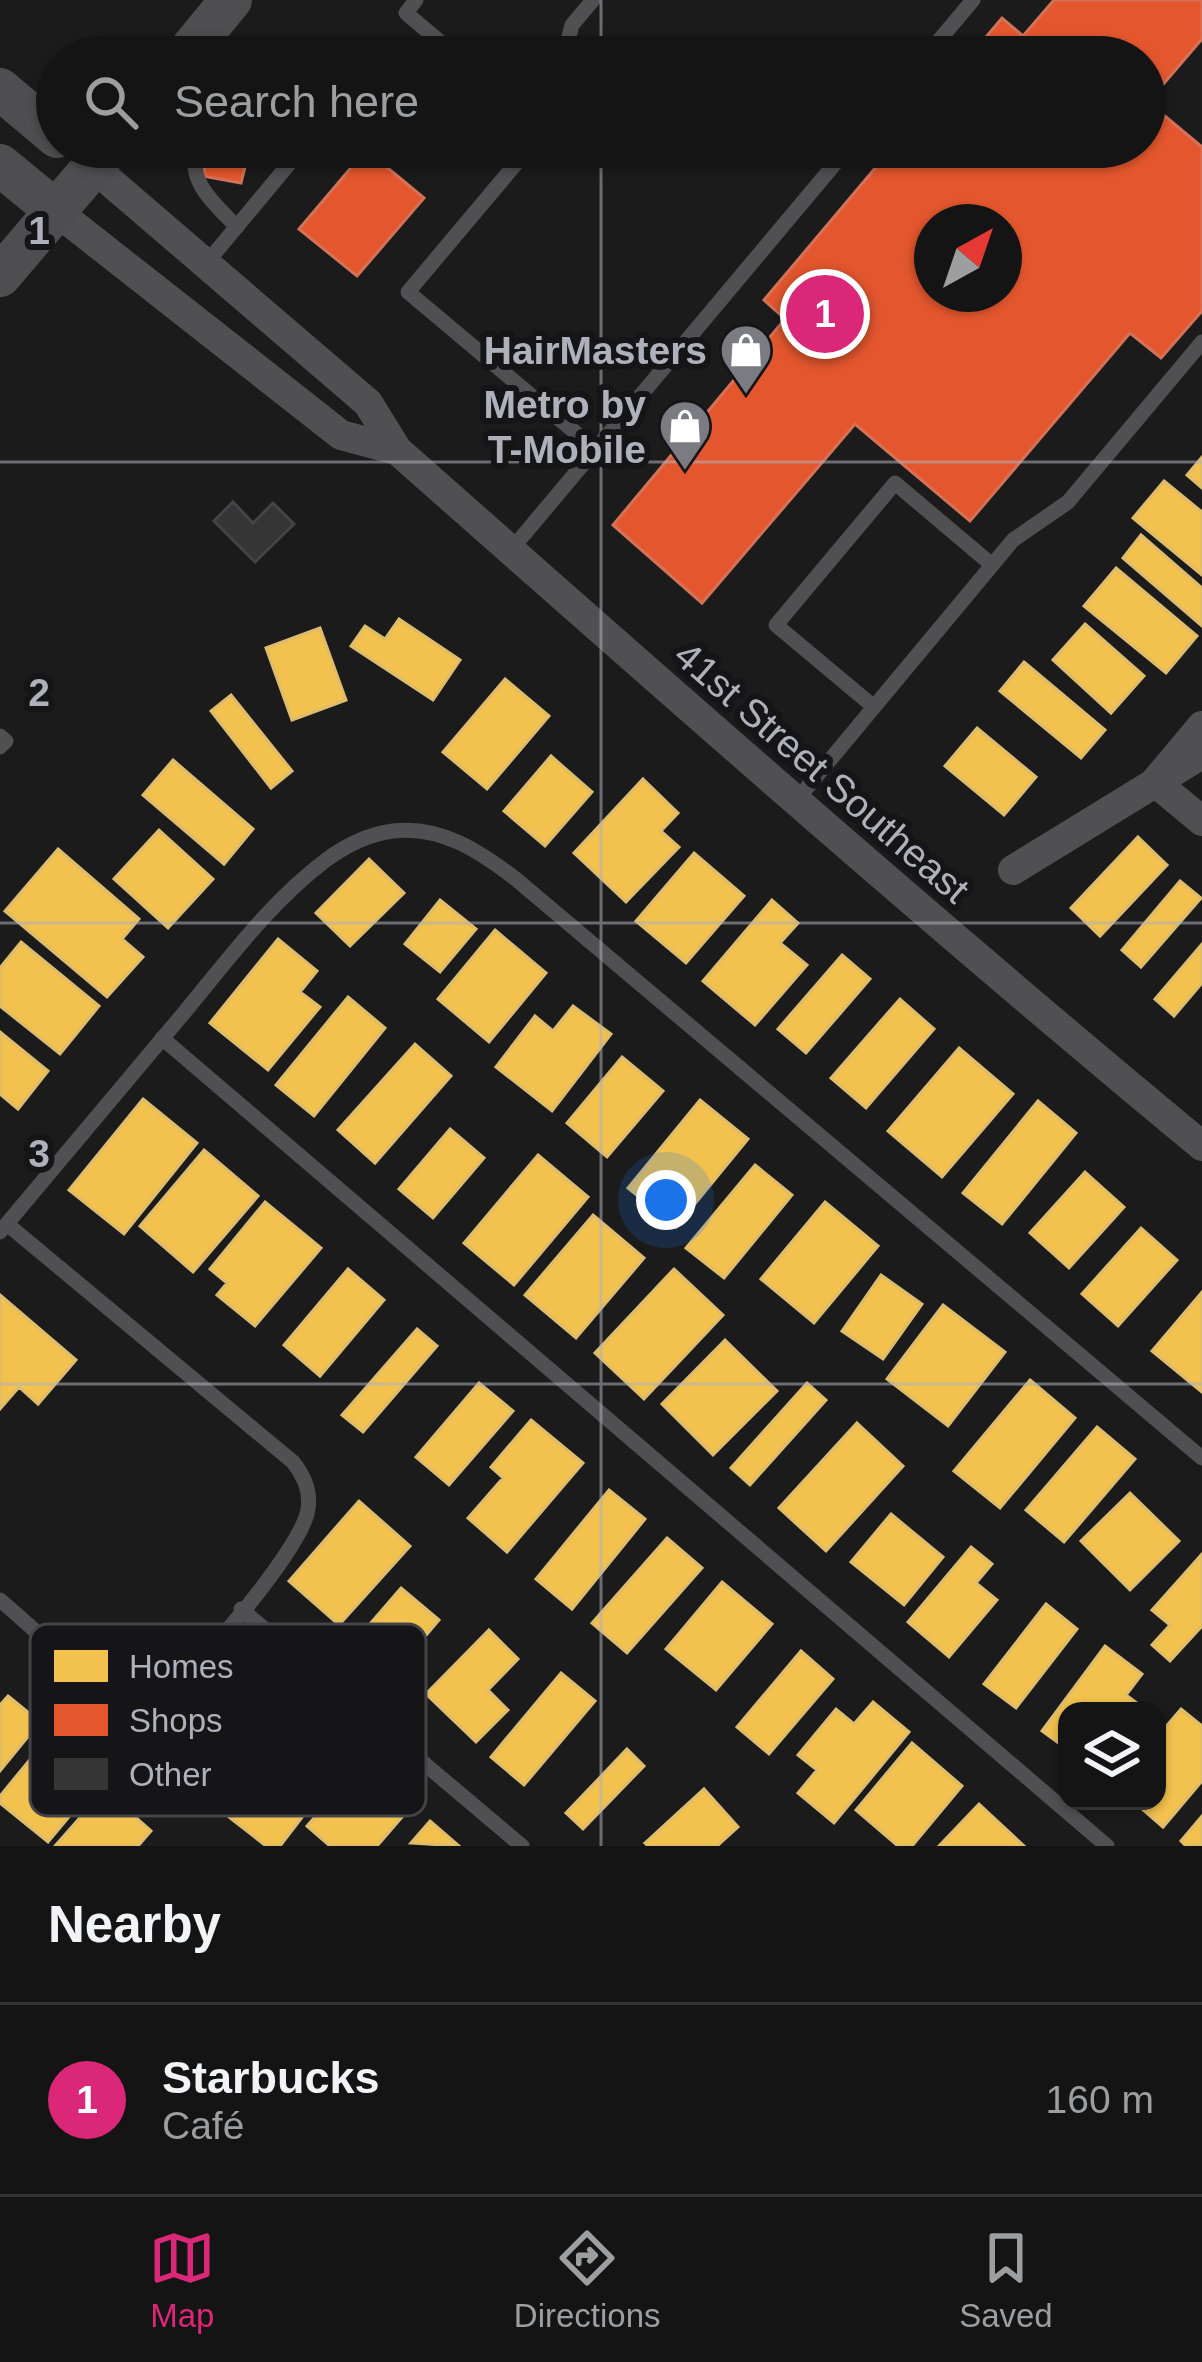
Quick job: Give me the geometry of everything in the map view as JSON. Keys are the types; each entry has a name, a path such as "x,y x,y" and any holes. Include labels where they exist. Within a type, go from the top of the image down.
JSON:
{"main road":[{"path":"0,89 36,119"},
{"path":"0,165 56,211"},
{"path":"0,275 56,211 82,168"}],"street":[{"name":"41st Street Southeast","path":"105,168 204,266 368,403 397,450 980,962 1202,1146"},
{"name":"41st Street Southeast","path":"56,211 341,435 397,450"},
{"path":"1155,782 1202,726"},
{"path":"1013,870 1202,754"},
{"path":"1155,782 1202,821"}],"lane":[{"path":"416,0 406,13 433,36"},
{"path":"569,36 572,25 593,0"},
{"path":"943,36 974,0"},
{"path":"195,168 205,193 237,227"},
{"path":"204,266 286,168"},
{"path":"512,168 408,292 595,449"},
{"path":"511,550 831,168"},
{"path":"795,802 1013,540 1069,502 1202,342"},
{"path":"874,707 776,625 895,484 992,565"},
{"path":"0,736 6,741 0,747"},
{"path":"229,1624 283,1559 303,1526 309,1503 301,1472 3,1228 260,922 330,856 392,831 424,830 458,841 517,880 1202,1458"},
{"path":"163,1038 1107,1846"},
{"path":"0,1600 30,1625"},
{"path":"241,1610 258,1624"},
{"path":"426,1765 522,1846"}],"building: Homes":[{"path":"1202,457 1202,488 1187,475"},
{"path":"1164,481 1202,512 1202,575 1133,518"},
{"path":"1141,535 1202,588 1202,626 1123,558"},
{"path":"1116,568 1197,636 1166,673 1084,606"},
{"path":"399,619 460,660 433,700 351,646 365,626 385,639"},
{"path":"1085,624 1144,676 1111,713 1053,660"},
{"path":"320,628 346,700 292,720 266,648"},
{"path":"1024,662 1105,730 1081,758 1000,691"},
{"path":"505,679 549,716 487,789 443,752"},
{"path":"231,695 292,771 271,788 211,711"},
{"path":"977,728 1036,777 1004,815 945,766"},
{"path":"551,756 592,792 545,846 504,811"},
{"path":"173,760 253,829 224,864 143,795"},
{"path":"643,779 678,813 661,831 679,847 626,902 574,853"},
{"path":"159,830 213,879 168,928 114,879"},
{"path":"1138,837 1167,865 1100,936 1071,908"},
{"path":"58,849 139,919 122,939 143,957 107,997 5,911"},
{"path":"694,853 744,896 686,963 636,921"},
{"path":"369,859 404,893 350,946 316,913"},
{"path":"1180,881 1201,898 1141,967 1122,950"},
{"path":"440,900 476,929 440,972 405,944"},
{"path":"772,900 798,923 780,943 807,965 755,1025 703,981"},
{"path":"495,930 546,973 489,1042 438,999"},
{"path":"278,939 317,971 300,992 320,1007 268,1070 210,1023"},
{"path":"21,942 99,1006 60,1054 0,1006 0,968"},
{"path":"1202,944 1202,983 1174,1016 1155,999"},
{"path":"842,955 870,979 806,1053 778,1029"},
{"path":"348,997 385,1028 314,1116 276,1085"},
{"path":"900,999 934,1029 866,1108 831,1078"},
{"path":"573,1006 611,1034 552,1111 496,1067 535,1016 553,1031"},
{"path":"0,1032 48,1071 18,1109 0,1094"},
{"path":"415,1044 451,1076 375,1163 338,1130"},
{"path":"959,1048 1013,1094 942,1177 888,1131"},
{"path":"622,1057 663,1091 607,1157 567,1123"},
{"path":"143,1099 197,1143 124,1234 69,1190"},
{"path":"700,1100 748,1139 676,1227 628,1188"},
{"path":"1038,1101 1076,1133 1002,1224 963,1193"},
{"path":"450,1129 484,1158 433,1218 399,1189"},
{"path":"204,1150 258,1196 193,1272 140,1226"},
{"path":"538,1155 588,1197 514,1285 464,1243"},
{"path":"755,1165 792,1195 724,1278 686,1248"},
{"path":"1085,1172 1124,1207 1069,1268 1030,1233"},
{"path":"265,1202 321,1248 255,1326 217,1295 227,1283 210,1269"},
{"path":"825,1202 878,1246 814,1323 761,1279"},
{"path":"593,1215 644,1258 576,1338 525,1295"},
{"path":"1141,1228 1177,1260 1118,1326 1082,1294"},
{"path":"348,1269 384,1300 320,1376 284,1345"},
{"path":"674,1269 723,1315 644,1399 595,1353"},
{"path":"881,1275 922,1304 883,1359 842,1331"},
{"path":"1202,1292 1202,1392 1152,1351"},
{"path":"0,1295 76,1360 38,1404 19,1387 0,1409"},
{"path":"943,1305 1005,1352 948,1426 887,1379"},
{"path":"417,1329 437,1346 363,1432 342,1415"},
{"path":"725,1340 777,1391 713,1455 662,1404"},
{"path":"1030,1380 1075,1418 1000,1508 954,1471"},
{"path":"479,1383 513,1411 449,1485 416,1457"},
{"path":"807,1383 826,1400 750,1485 731,1468"},
{"path":"531,1420 583,1463 507,1552 468,1518 503,1478 491,1467"},
{"path":"857,1423 903,1466 826,1551 779,1508"},
{"path":"1097,1427 1135,1459 1064,1542 1026,1510"},
{"path":"609,1490 645,1519 572,1609 536,1579"},
{"path":"1130,1493 1179,1541 1130,1590 1081,1541"},
{"path":"359,1501 410,1546 340,1624 289,1581"},
{"path":"891,1514 943,1557 904,1605 851,1562"},
{"path":"667,1538 702,1568 627,1653 592,1623"},
{"path":"971,1547 992,1564 976,1583 997,1600 949,1657 908,1622"},
{"path":"1202,1554 1202,1626 1170,1661 1152,1645 1170,1625 1152,1610"},
{"path":"722,1582 772,1624 716,1690 666,1649"},
{"path":"401,1588 439,1620 426,1635 426,1624 370,1624"},
{"path":"1046,1604 1077,1629 1016,1708 984,1684"},
{"path":"489,1630 518,1659 488,1690 508,1710 476,1742 426,1694"},
{"path":"1105,1646 1142,1674 1126,1695 1136,1702 1063,1702"},
{"path":"801,1651 833,1679 769,1754 737,1727"},
{"path":"561,1673 595,1701 524,1785 491,1757"},
{"path":"8,1696 30,1714 30,1734 0,1771 0,1705"},
{"path":"873,1702 909,1732 834,1823 798,1793 817,1770 798,1755 836,1709 854,1724"},
{"path":"1058,1709 1058,1743 1042,1731"},
{"path":"1181,1709 1202,1726 1202,1781 1163,1827 1143,1810 1166,1810 1166,1726"},
{"path":"912,1743 962,1786 912,1846 898,1846 856,1810"},
{"path":"627,1749 644,1766 583,1829 566,1813"},
{"path":"30,1760 30,1816 70,1816 48,1842 0,1803 0,1796"},
{"path":"704,1789 738,1827 717,1846 645,1843"},
{"path":"979,1804 1024,1846 939,1846"},
{"path":"81,1816 134,1816 151,1831 138,1846 55,1846"},
{"path":"228,1816 303,1816 280,1846 266,1846"},
{"path":"316,1816 403,1816 377,1846 330,1846 307,1826"},
{"path":"1202,1816 1202,1846 1186,1846 1181,1841"},
{"path":"430,1821 459,1846 411,1843"}],"building: Shops":[{"path":"1054,0 1202,0 1202,39 1166,81 1166,36 1023,36"},
{"path":"1002,18 1023,36 987,36"},
{"path":"1166,117 1202,147 1202,311 1161,358 1130,333 970,521 855,424 702,603 613,525 785,319 764,300 875,168 1166,168"},
{"path":"205,168 245,168 241,183 203,176"},
{"path":"351,168 388,168 424,198 357,276 299,229"}],"building: Other":[{"path":"233,502 253,523 273,503 294,524 255,562 214,521"}],"place":[{"name":"Starbucks","path":"825,314"},
{"name":"HairMasters","path":"746,396"},
{"name":"Metro by T-Mobile","path":"685,472"}]}
